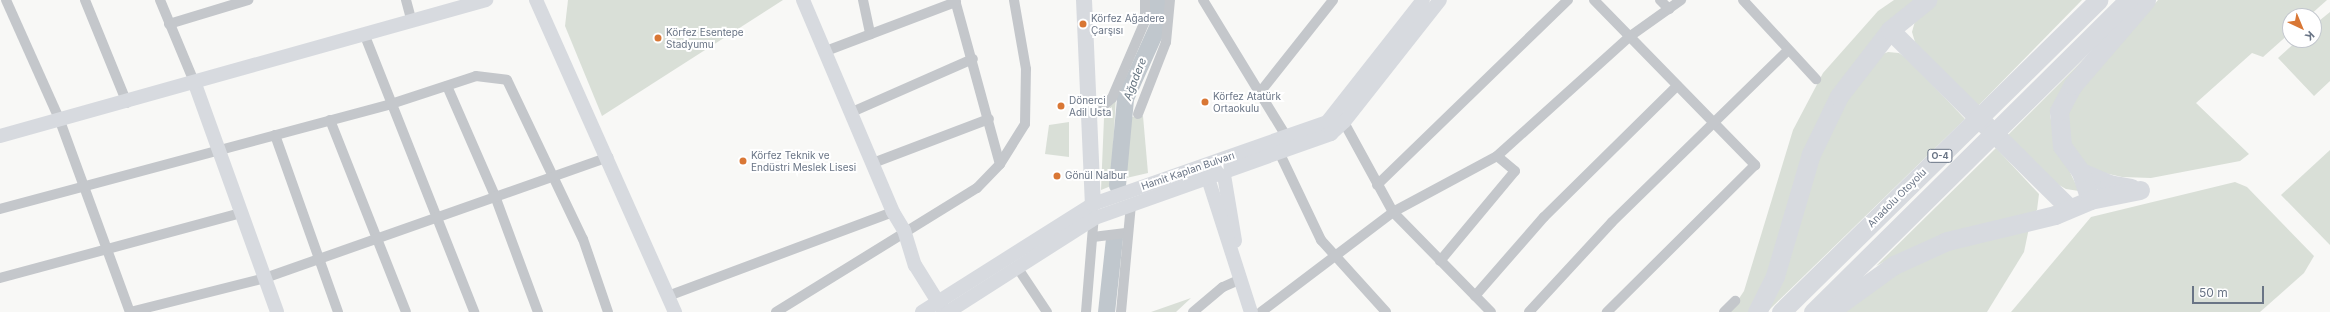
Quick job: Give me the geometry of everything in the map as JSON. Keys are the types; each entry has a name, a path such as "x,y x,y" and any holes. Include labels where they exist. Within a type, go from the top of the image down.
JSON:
{"highway":[{"path":"1757,312 1775,276 1800,187 1823,126 1850,79 1890,30 1927,0"},
{"name":"Anadolu Otoyolu","path":"1781,312 2098,0"},
{"name":"O-4","path":"1813,312 2128,0"},
{"path":"2090,200 2081,172 2062,146 2059,111 2073,85 2146,0"},
{"path":"1890,30 1957,100 2069,208"},
{"path":"1828,312 1860,286 1923,251 1976,233 2035,220 2090,200 2140,190 2109,184 2081,172"},
{"path":"2035,220 2043,206 2041,182"}],"main road":[{"path":"1084,0 1088,119 1094,211"}],"street":[{"path":"6,0 60,121 130,312 265,278 437,216 608,157"},
{"path":"85,0 127,103"},
{"path":"160,0 195,84 278,312"},
{"path":"169,24 248,0"},
{"path":"406,0 412,22"},
{"path":"0,136 195,84 486,0"},
{"path":"536,0 608,157 674,312"},
{"path":"803,0 852,112 893,212 904,230 915,265 941,307"},
{"path":"863,0 870,34"},
{"path":"776,312 904,230 977,188 1000,164 1025,124 1026,69 1014,0"},
{"path":"1088,119 1112,98 1145,21 1145,0"},
{"path":"1138,114 1166,42 1170,0"},
{"path":"1203,0 1261,91 1286,136"},
{"path":"1261,91 1333,0"},
{"name":"Hamit Kaplan Bulvarı","path":"1222,165 1279,152 1330,134 1423,0"},
{"name":"Hamit Kaplan Bulvarı","path":"922,312 941,307 1094,211 1222,165 1286,136 1341,117 1440,0"},
{"path":"1377,185 1568,0"},
{"path":"1594,0 1754,165 1607,312"},
{"path":"1660,0 1669,9"},
{"path":"1261,312 1393,212 1497,156 1629,37 1681,0"},
{"path":"1743,0 1816,79"},
{"path":"826,51 956,1 973,59 1000,164"},
{"path":"365,36 474,312"},
{"path":"1529,312 1606,228 1788,50"},
{"path":"852,112 973,59"},
{"path":"0,209 391,104 476,76 507,80 555,175 583,238 608,312"},
{"path":"447,86 495,196 538,312"},
{"path":"1475,296 1544,217 1677,86"},
{"path":"1341,117 1393,212 1491,312"},
{"path":"873,162 989,119"},
{"path":"330,120 378,237 406,312"},
{"path":"275,135 338,312"},
{"path":"1279,152 1313,226 1334,257 1379,310"},
{"path":"1440,261 1515,171 1497,156"},
{"path":"1222,165 1241,279"},
{"path":"1206,171 1251,312"},
{"name":"Hamit Kaplan Bulvarı","path":"948,312 1017,267 1094,211 1131,204 1206,171"},
{"path":"1121,312 1131,204"},
{"path":"1086,312 1094,211"},
{"path":"668,296 893,212"},
{"path":"0,278 241,213"},
{"path":"1093,237 1128,233"},
{"path":"1017,267 1047,312"},
{"path":"1193,312 1223,287 1241,279"},
{"path":"1724,312 1735,301"}],"shaded area":[{"path":"568,0 783,0 602,116 565,26"},
{"path":"1894,0 1919,0 1863,54 1752,312 1730,312 1744,291 1793,130 1823,73 1878,11"},
{"path":"1937,0 2082,0 1975,109 1915,42 1912,32 1915,21"},
{"path":"2158,0 2327,0 2318,8 2282,8 2282,40 2263,57 2252,53 2196,103 2249,154 2240,161 2151,178 2122,177 2091,170 2072,149 2066,119 2070,102"},
{"path":"2330,12 2330,81 2314,96 2278,58 2289,48 2322,48 2322,18"},
{"path":"2100,43 2050,114 2054,139 2079,191 2066,189 2050,180 2005,138"},
{"path":"1888,52 1899,53 1909,60 1965,119 1767,312 1831,123 1878,56"},
{"path":"1116,95 1111,186 1101,190 1104,118"},
{"path":"1143,116 1148,173 1122,179 1130,117"},
{"path":"1069,122 1069,157 1045,154 1049,125"},
{"path":"1996,148 2039,194 2037,210 2030,216 1910,249 1876,266"},
{"path":"2330,150 2330,245 2281,195"},
{"path":"2235,182 2247,187 2314,256 2304,273 2260,312 2011,312 2091,217"},
{"path":"2029,228 2024,252 1987,312 1839,312 1902,271 1939,253"},
{"path":"1191,298 1176,312 1151,312"}],"waterway":[{"name":"Ağadere","path":"1117,185 1125,98 1158,25 1158,0"},
{"name":"Ağadere","path":"1106,312 1114,238"}],"place":[{"name":"Körfez Ağadere Çarşısı","path":"1083,24"},
{"name":"Körfez Esentepe Stadyumu","path":"658,38"},
{"name":"Körfez Atatürk Ortaokulu","path":"1205,102"},
{"name":"Dönerci Adil Usta","path":"1061,106"},
{"name":"Körfez Teknik ve Endüstri Meslek Lisesi","path":"743,161"},
{"name":"Gönül Nalbur","path":"1057,176"}]}
